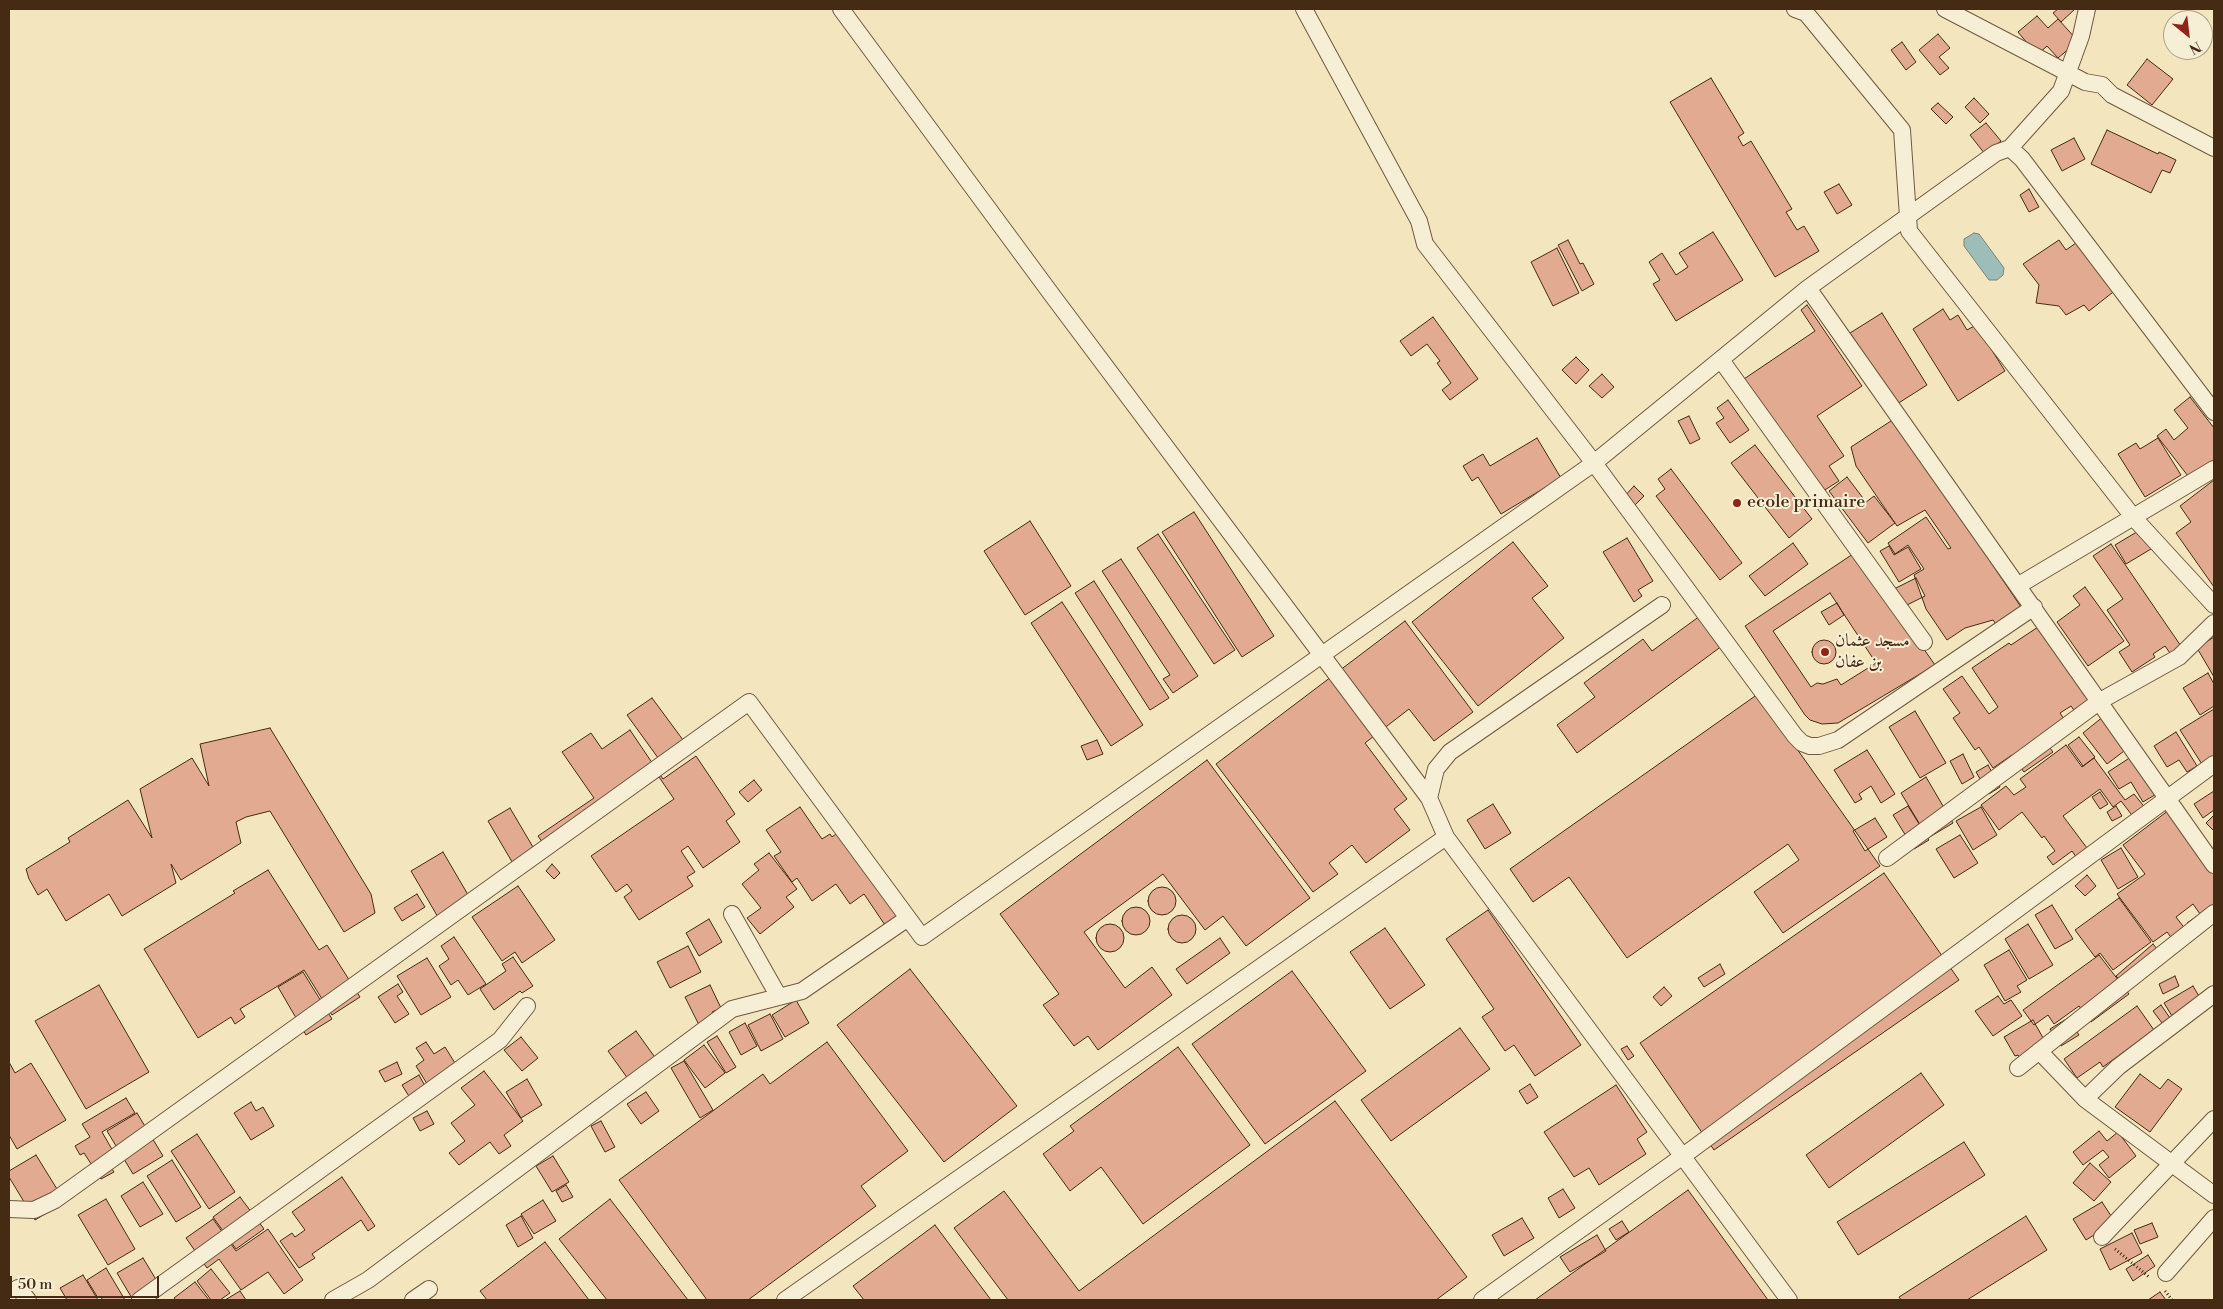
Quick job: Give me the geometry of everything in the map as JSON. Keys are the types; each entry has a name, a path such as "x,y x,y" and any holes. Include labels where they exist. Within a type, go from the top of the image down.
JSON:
{"street":[{"path":"841,9 1429,798 1446,837 1789,1300"},
{"path":"1304,9 1419,221 1425,244 1594,463 1802,743 1810,746 1819,746 1838,740 2034,607"},
{"path":"1795,9 1806,13 1902,130 1909,231 2134,518 2214,605"},
{"path":"1945,9 2085,82 2102,85 2112,95 2214,148"},
{"path":"10,1207 34,1210 55,1200 749,702 922,937 1594,463 1808,288 1996,153 2010,148 2061,91 2070,73 2087,9"},
{"path":"2010,148 2022,159 2214,412"},
{"path":"1808,288 2214,865"},
{"path":"1721,360 1924,642"},
{"path":"2018,585 2214,470"},
{"path":"1429,798 1436,769 1450,752 1662,605"},
{"path":"1887,858 2100,701 2179,657 2214,623"},
{"path":"1482,1300 1683,1156 2214,764"},
{"path":"784,1300 1446,837"},
{"path":"2018,1068 2214,913"},
{"path":"732,914 779,997"},
{"path":"333,1300 368,1280 732,1009 802,992 908,918"},
{"path":"2085,1099 2118,1067 2214,994"},
{"path":"140,1300 500,1040 527,1006"},
{"path":"2039,1051 2085,1099 2214,1195"},
{"path":"2102,1237 2170,1163 2214,1119"},
{"path":"2166,1272 2214,1218"},
{"path":"9,1293 18,1288 28,1300"},
{"path":"413,1300 429,1289"}],"path":[{"path":"2102,1237 2150,1278"},
{"path":"2163,1290 2172,1300"}],"water":[{"path":"1974,233 1979,234 2004,268 2003,275 1997,280 1989,280 1964,246 1964,239"}],"building":[{"path":"2058,9 2075,9 2061,22 2053,13"},
{"path":"2037,16 2048,28 2058,19 2078,41 2058,58 2047,46 2037,55 2018,32"},
{"path":"1938,34 1950,48 1939,57 1949,68 1940,75 1919,50"},
{"path":"1902,42 1916,62 1906,70 1891,50"},
{"path":"2147,59 2173,79 2152,105 2127,85"},
{"path":"1711,78 1744,133 1738,137 1743,146 1751,141 1792,209 1786,212 1797,230 1804,226 1819,251 1775,277 1670,102"},
{"path":"1974,98 1989,114 1980,123 1965,107"},
{"path":"1938,103 1953,117 1946,124 1931,109"},
{"path":"1986,123 2001,141 1985,154 1970,135"},
{"path":"2107,130 2158,154 2159,152 2176,160 2170,173 2162,170 2151,193 2091,164"},
{"path":"2074,138 2085,159 2062,171 2051,150"},
{"path":"1839,184 1852,205 1837,214 1824,192"},
{"path":"2029,189 2039,207 2029,212 2020,195"},
{"path":"1713,232 1743,280 1676,321 1653,284 1660,280 1649,262 1662,253 1676,275 1688,267 1679,253"},
{"path":"2086,236 2117,289 2089,311 2084,305 2066,315 2059,306 2036,303 2039,285 2023,264 2059,240 2066,250"},
{"path":"1568,240 1580,264 1583,263 1594,284 1582,291 1558,245"},
{"path":"1557,248 1579,293 1553,306 1531,262"},
{"path":"1807,305 1862,386 1817,416 1844,456 1829,466 1839,481 1820,493 1744,379 1815,331 1801,310"},
{"path":"1943,309 1950,320 1958,315 1967,330 1976,325 2005,371 1958,401 1913,329"},
{"path":"1882,313 1927,385 1897,404 1850,333"},
{"path":"1433,317 1478,379 1450,400 1442,390 1451,383 1437,363 1440,361 1427,344 1411,356 1400,341"},
{"path":"1576,357 1589,370 1576,384 1562,370"},
{"path":"1602,374 1614,387 1602,398 1589,386"},
{"path":"2190,397 2214,428 2214,470 2195,485 2157,436 2166,429 2174,440 2188,428 2174,410"},
{"path":"1728,400 1749,430 1730,443 1716,423 1724,418 1717,408"},
{"path":"1689,416 1700,439 1690,444 1678,421"},
{"path":"1894,419 2021,607 1996,624 1993,620 1965,628 1947,640 1926,609 1914,575 1924,569 1908,545 1895,554 1888,543 1926,517 1948,549 1951,548 1925,510 1897,526 1856,466 1851,447"},
{"path":"1537,438 1561,478 1501,514 1478,477 1472,481 1463,466 1483,454 1490,466"},
{"path":"2158,438 2181,475 2145,497 2118,454 2136,443 2140,449"},
{"path":"1755,445 1812,519 1789,538 1731,463"},
{"path":"1671,469 1742,563 1720,580 1656,496 1665,489 1658,479"},
{"path":"1847,477 1863,498 1858,501 1861,506 1874,496 1895,523 1868,543 1829,491"},
{"path":"2214,480 2214,587 2176,533 2191,522 2180,506"},
{"path":"1634,486 1644,496 1633,507 1623,498"},
{"path":"1194,512 1274,636 1242,657 1162,532"},
{"path":"1030,521 1071,586 1025,615 984,551"},
{"path":"2145,527 2156,546 2126,564 2115,545"},
{"path":"1158,534 1235,650 1214,664 1137,548"},
{"path":"1627,538 1653,581 1638,590 1642,596 1634,602 1603,552"},
{"path":"1513,542 1548,586 1532,598 1564,638 1478,706 1412,622"},
{"path":"1793,543 1808,564 1765,596 1749,576"},
{"path":"2111,544 2183,649 2172,656 2165,646 2153,654 2155,657 2132,672 2119,652 2130,645 2107,610 2123,599 2093,556"},
{"path":"1889,546 1894,555 1908,547 1921,569 1899,582 1880,551"},
{"path":"1856,552 1935,665 1838,723 1822,724 1810,720 1805,715 1745,626"},
{"path":"1121,559 1198,676 1173,693 1163,679 1170,675 1102,571"},
{"path":"1916,578 1925,596 1901,608 1892,590"},
{"path":"1094,581 1169,698 1150,710 1075,593"},
{"path":"2085,587 2124,641 2088,666 2057,622 2080,605 2073,596"},
{"path":"1830,593 1876,663 1841,685 1837,679 1823,684 1817,683 1811,687 1773,631"},
{"path":"1062,602 1143,725 1111,746 1031,623"},
{"path":"1837,603 1844,615 1829,625 1821,612"},
{"path":"1704,613 1726,643 1577,753 1557,725 1595,697 1584,683 1643,639 1652,651"},
{"path":"1405,621 1473,712 1434,741 1409,709 1365,743 1407,799 1394,809 1410,830 1366,863 1352,845 1329,863 1338,874 1313,892 1216,764"},
{"path":"2038,627 2095,709 2080,719 2071,706 2060,713 2070,728 2047,744 2053,752 2024,772 2012,755 1993,768 1979,747 1975,750 1953,718 1960,713 1943,689 1962,676 1989,714 1998,707 1972,668 2009,643 2011,645"},
{"path":"2214,637 2214,677 2197,648"},
{"path":"1824,640 1832,644 1836,652 1832,660 1824,664 1816,660 1812,652 1816,644"},
{"path":"2208,673 2214,684 2214,706 2200,715 2183,688"},
{"path":"1758,694 1880,866 1783,933 1754,892 1799,860 1788,844 1627,958 1569,877 1533,902 1510,869"},
{"path":"652,698 686,744 661,762 627,715"},
{"path":"2214,709 2214,768 2207,772 2180,730"},
{"path":"1915,711 1946,763 1920,778 1889,727"},
{"path":"2104,716 2128,748 2107,764 2083,733"},
{"path":"270,728 371,894 375,913 344,932 270,811 246,817 236,822 241,843 181,880 171,864 176,883 122,916 109,894 66,921 47,889 38,895 26,869 70,842 68,838 128,800 152,838 140,789 192,758 209,786 200,744"},
{"path":"630,730 663,779 696,756 735,814 726,821 740,842 703,868 688,846 681,851 695,872 687,877 693,886 639,920 624,897 632,891 627,884 616,892 591,856 674,799 659,777 549,852 538,836 594,798 562,752 591,733 602,749"},
{"path":"2176,732 2197,766 2187,772 2179,760 2167,767 2154,746"},
{"path":"2079,737 2095,757 2083,766 2068,745"},
{"path":"1097,740 1103,754 1087,760 1081,746"},
{"path":"2066,745 2082,767 2094,758 2125,800 2134,794 2147,810 2135,819 2121,801 2113,807 2100,789 2063,816 2090,852 2079,861 2072,851 2053,865 2047,857 2055,851 2044,836 2042,838 2022,812 1999,830 1981,805 2006,786 2014,795 2026,787 2020,779"},
{"path":"1867,750 1895,794 1881,803 1871,786 1859,794 1862,799 1855,803 1834,770"},
{"path":"1963,754 1974,777 1962,784 1950,761"},
{"path":"2134,755 2158,793 2143,802 2131,782 2119,789 2108,772"},
{"path":"1207,760 1310,898 1246,946 1223,916 1205,930 1163,874 1084,932 1125,988 1152,967 1172,995 1098,1050 1088,1036 1074,1046 1043,1005 1059,994 1000,914"},
{"path":"1988,765 2000,787 1989,794 1976,772"},
{"path":"1926,777 1953,823 1928,838 1901,793"},
{"path":"754,780 762,790 748,802 739,792"},
{"path":"2214,791 2214,810 2203,818 2194,804"},
{"path":"2100,792 2108,804 2100,809 2092,797"},
{"path":"1493,804 1511,833 1485,849 1467,820"},
{"path":"1908,806 1929,840 1914,849 1893,815"},
{"path":"2116,806 2122,816 2112,821 2107,812"},
{"path":"800,807 822,839 830,834 832,837 840,831 904,921 889,931 864,894 850,904 836,884 812,901 797,878 792,882 774,856 781,852 766,830"},
{"path":"1981,807 1997,835 1973,850 1956,821"},
{"path":"510,808 540,859 518,872 488,821"},
{"path":"2169,810 2214,870 2214,921 2195,935 2187,923 2200,914 2193,904 2176,917 2193,939 2180,949 2167,932 2153,942 2117,894 2145,874 2123,845"},
{"path":"2214,815 2214,831 2206,823"},
{"path":"1875,818 1887,837 1865,851 1853,831"},
{"path":"1960,835 1978,863 1954,878 1936,849"},
{"path":"2121,848 2138,877 2118,889 2101,860"},
{"path":"443,852 474,905 442,924 411,871"},
{"path":"769,853 797,889 786,897 794,907 760,934 747,918 761,908 742,884 759,870 754,864"},
{"path":"552,864 560,873 554,879 546,871"},
{"path":"268,870 319,950 327,945 360,997 332,1015 304,970 240,1009 245,1017 235,1024 231,1017 198,1038 144,949 235,893 233,891"},
{"path":"1884,873 1959,980 1714,1150 1640,1043"},
{"path":"2087,875 2096,886 2085,896 2075,886"},
{"path":"518,886 555,940 522,963 515,952 502,961 472,917"},
{"path":"1162,887 1172,891 1176,901 1172,911 1162,915 1152,911 1148,901 1152,891"},
{"path":"417,894 425,907 402,921 394,908"},
{"path":"2119,898 2151,942 2113,970 2100,953 2095,957 2075,930"},
{"path":"2052,905 2073,939 2055,949 2035,915"},
{"path":"1136,907 1146,911 1150,921 1146,931 1136,935 1126,931 1122,921 1126,911"},
{"path":"1488,910 1581,1045 1535,1076 1514,1045 1505,1051 1482,1017 1494,1009 1446,939"},
{"path":"1182,915 1192,919 1196,929 1192,939 1182,943 1172,939 1168,929 1172,919"},
{"path":"709,919 722,942 699,956 686,933"},
{"path":"1110,924 1120,928 1124,938 1120,948 1110,952 1100,948 1096,938 1100,928"},
{"path":"2028,924 2053,965 2029,979 2005,939"},
{"path":"1385,928 1425,985 1390,1009 1350,952"},
{"path":"454,937 486,984 468,995 458,980 451,985 439,966 449,959 441,946"},
{"path":"1220,938 1230,953 1187,984 1176,969"},
{"path":"2153,944 2162,955 2126,987 2116,976"},
{"path":"688,946 701,972 670,988 657,962"},
{"path":"2009,950 2027,980 2017,986 2021,992 2005,1001 1984,965"},
{"path":"2099,955 2129,994 2091,1022 2079,1006 2054,1024 2048,1015 2034,1025 2023,1010"},
{"path":"513,957 533,986 522,993 520,991 494,1010 480,989 506,971 502,964"},
{"path":"427,958 451,997 421,1015 397,976"},
{"path":"1720,964 1725,974 1704,987 1698,978"},
{"path":"910,969 1017,1106 944,1162 837,1025"},
{"path":"1292,971 1366,1071 1265,1144 1192,1044"},
{"path":"303,972 332,1019 306,1035 278,987"},
{"path":"2175,976 2179,986 2163,994 2159,984"},
{"path":"398,984 403,992 397,996 409,1014 395,1023 378,997"},
{"path":"99,985 149,1072 86,1109 35,1021"},
{"path":"710,985 721,1008 712,1012 716,1019 700,1027 685,997"},
{"path":"2193,986 2207,1010 2182,1025 2172,1016 2164,1003"},
{"path":"1664,987 1672,996 1661,1006 1653,997"},
{"path":"1998,996 2004,1004 2011,1000 2022,1016 1993,1036 1975,1011"},
{"path":"796,1000 809,1023 785,1037 772,1015"},
{"path":"2161,1005 2170,1018 2162,1023 2153,1011"},
{"path":"2137,1006 2154,1030 2103,1067 2100,1062 2077,1078 2064,1059"},
{"path":"770,1014 783,1039 761,1051 748,1025"},
{"path":"2068,1018 2079,1035 2061,1046 2050,1029"},
{"path":"2033,1020 2051,1052 2025,1068 2018,1055 2015,1056 2004,1037"},
{"path":"745,1023 757,1046 741,1055 729,1032"},
{"path":"1460,1028 1490,1069 1391,1141 1361,1100"},
{"path":"636,1031 659,1063 631,1083 608,1051"},
{"path":"717,1036 736,1067 726,1073 707,1042"},
{"path":"521,1037 538,1058 522,1071 504,1050"},
{"path":"426,1042 434,1054 445,1047 463,1076 434,1095 416,1066 424,1060 416,1048"},
{"path":"827,1042 908,1151 861,1186 876,1206 748,1300 707,1300 619,1180 763,1074 770,1084"},
{"path":"704,1045 725,1073 705,1088 684,1060"},
{"path":"1627,1046 1634,1056 1628,1060 1621,1049"},
{"path":"1178,1047 1250,1145 1143,1224 1101,1167 1070,1191 1043,1154 1074,1131 1070,1126"},
{"path":"684,1061 713,1110 700,1118 671,1068"},
{"path":"9,1062 15,1073 31,1063 66,1120 17,1149 9,1135"},
{"path":"397,1062 402,1074 385,1082 379,1071"},
{"path":"484,1071 523,1121 504,1135 511,1146 499,1154 490,1142 459,1165 449,1153 465,1141 451,1123 475,1105 461,1088"},
{"path":"1921,1073 1944,1105 1829,1188 1806,1155"},
{"path":"2140,1074 2160,1089 2168,1079 2182,1089 2150,1132 2115,1107"},
{"path":"419,1075 431,1097 415,1106 402,1085"},
{"path":"527,1079 542,1105 521,1118 506,1092"},
{"path":"1530,1084 1538,1097 1527,1104 1519,1091"},
{"path":"1616,1085 1647,1132 1637,1139 1646,1154 1599,1185 1589,1168 1574,1177 1544,1132"},
{"path":"646,1092 659,1111 641,1124 627,1104"},
{"path":"126,1098 135,1113 102,1132 117,1158 108,1163 114,1172 101,1179 84,1153 80,1155 75,1146 90,1137 82,1124"},
{"path":"1335,1101 1467,1277 1436,1300 1008,1300 954,1228 1004,1191 1079,1291"},
{"path":"251,1102 256,1111 263,1107 274,1126 251,1140 234,1113"},
{"path":"427,1111 434,1124 420,1131 413,1118"},
{"path":"137,1113 163,1156 133,1174 107,1131"},
{"path":"601,1121 615,1147 605,1152 591,1126"},
{"path":"2099,1131 2107,1141 2118,1132 2136,1156 2109,1178 2099,1165 2109,1157 2103,1150 2083,1165 2073,1152"},
{"path":"197,1134 235,1192 209,1209 171,1151"},
{"path":"1964,1142 1985,1175 1858,1255 1837,1222"},
{"path":"36,1155 65,1202 35,1220 9,1177 9,1171"},
{"path":"553,1156 569,1182 552,1192 536,1166"},
{"path":"172,1160 201,1207 176,1222 147,1176"},
{"path":"2090,1163 2111,1182 2094,1201 2073,1183"},
{"path":"342,1177 375,1226 368,1231 361,1220 312,1254 315,1258 299,1268 280,1241 292,1233 295,1237 305,1230 292,1212"},
{"path":"143,1182 163,1214 140,1227 121,1196"},
{"path":"566,1185 573,1197 562,1202 556,1191"},
{"path":"1563,1189 1575,1208 1559,1218 1548,1198"},
{"path":"1688,1190 1768,1300 1535,1300"},
{"path":"240,1197 264,1229 236,1249 213,1217"},
{"path":"106,1199 135,1249 108,1265 78,1215"},
{"path":"610,1199 688,1300 607,1300 559,1239"},
{"path":"543,1200 556,1221 534,1234 521,1214"},
{"path":"2102,1202 2115,1222 2086,1240 2073,1219"},
{"path":"521,1216 533,1238 518,1247 506,1225"},
{"path":"2026,1216 2047,1250 1967,1300 1901,1300 1899,1297"},
{"path":"1522,1218 1534,1238 1504,1256 1492,1235"},
{"path":"213,1219 236,1251 268,1229 303,1280 284,1294 268,1272 241,1290 219,1259 207,1268 186,1238"},
{"path":"1622,1221 1629,1232 1616,1240 1609,1229"},
{"path":"2152,1223 2158,1237 2140,1244 2134,1230"},
{"path":"935,1225 991,1300 864,1300 853,1286"},
{"path":"2132,1233 2142,1253 2110,1270 2100,1249"},
{"path":"1597,1235 1606,1251 1570,1272 1560,1257"},
{"path":"545,1242 589,1300 487,1300 480,1291"},
{"path":"2148,1255 2155,1266 2133,1281 2126,1269"},
{"path":"143,1258 163,1291 133,1300 117,1273"},
{"path":"106,1268 125,1300 103,1300 100,1296 98,1298 87,1280"},
{"path":"211,1269 230,1293 220,1300 211,1300 197,1281"},
{"path":"83,1275 98,1300 67,1300 60,1288"},
{"path":"195,1282 209,1300 176,1300 174,1298"},
{"path":"240,1291 246,1300 225,1300"},
{"path":"2160,1292 2166,1300 2148,1300"}],"place":[{"name":"ecole primaire","path":"1737,503"},
{"name":"مسجد عثمان بن عفان","path":"1825,652"}]}
